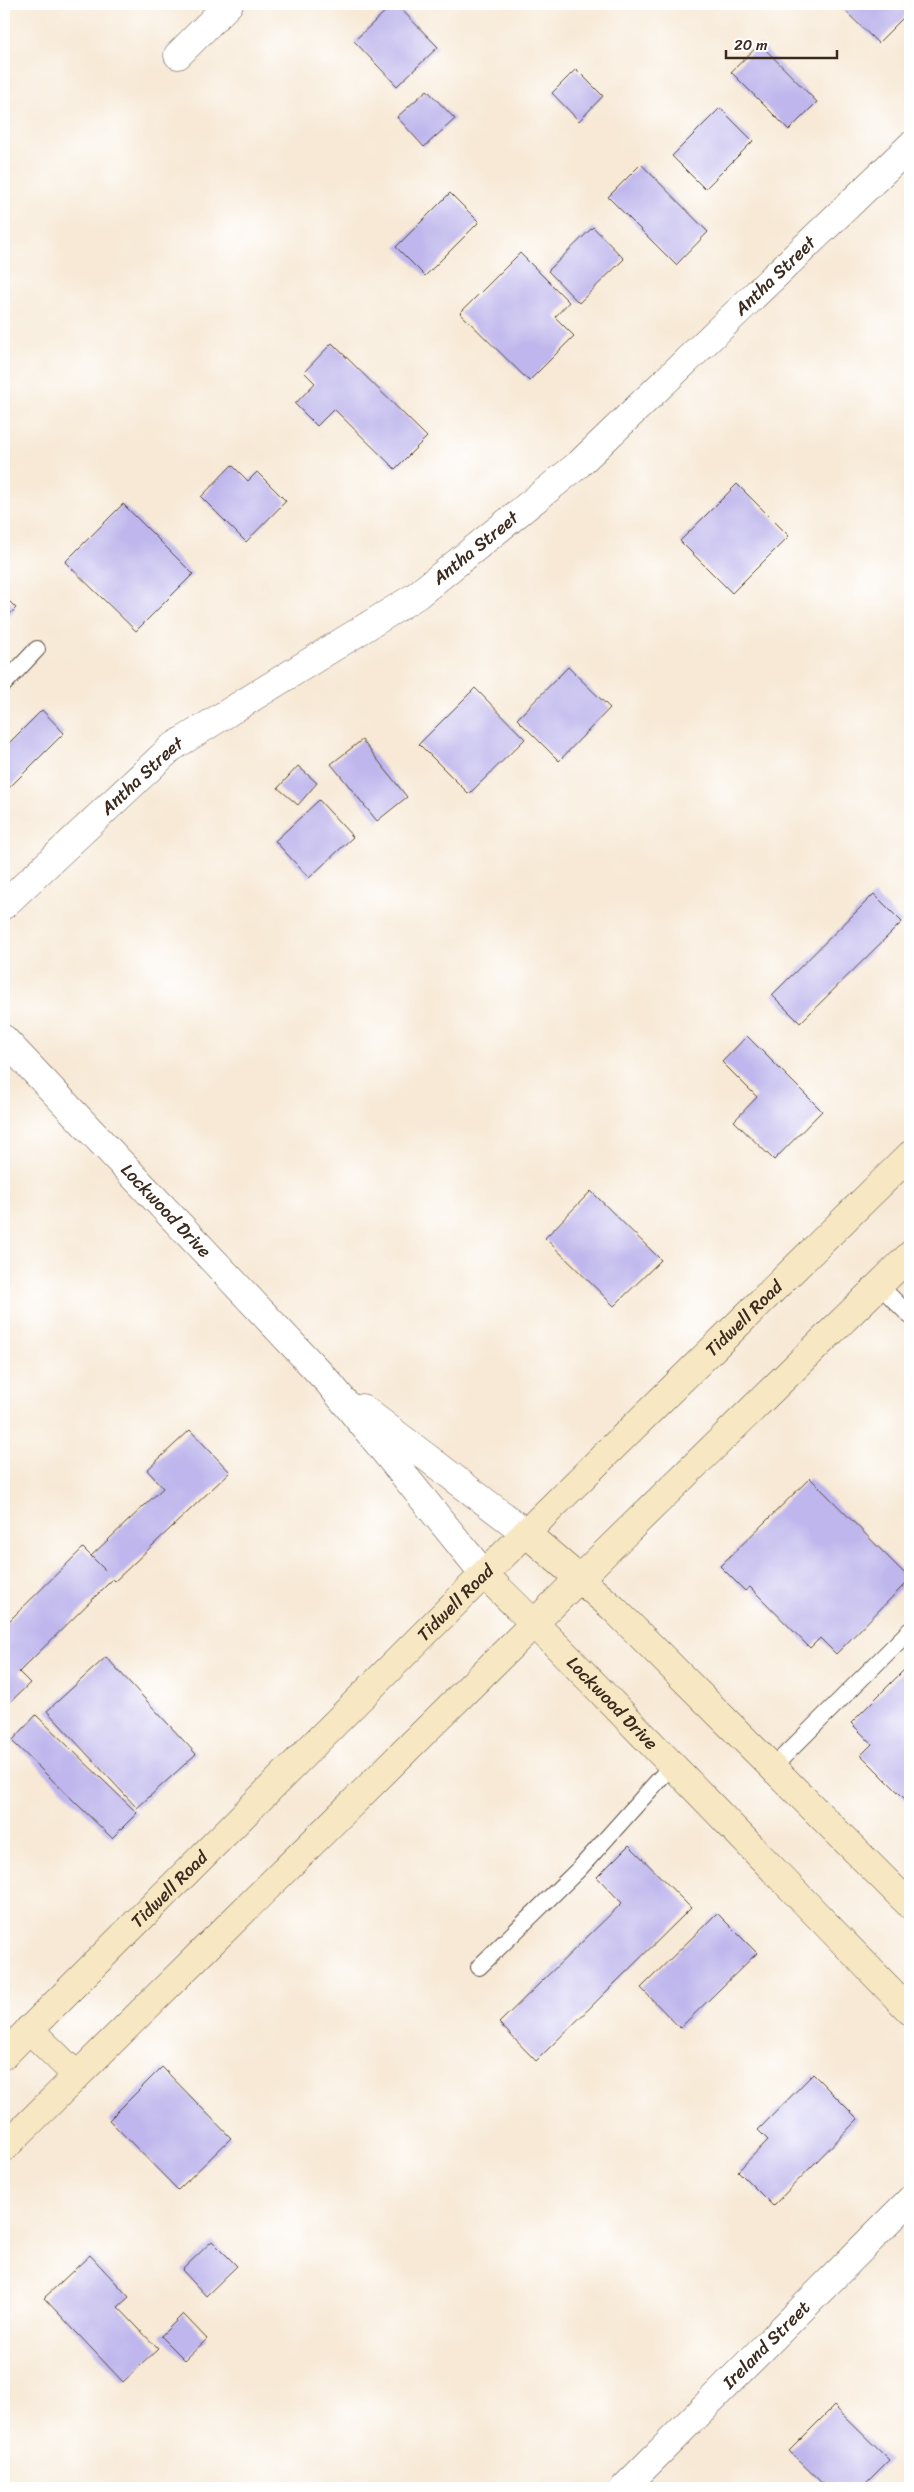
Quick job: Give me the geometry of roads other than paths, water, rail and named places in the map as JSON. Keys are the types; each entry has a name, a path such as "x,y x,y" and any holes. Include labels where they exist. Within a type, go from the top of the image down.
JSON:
{"main road":[{"name":"Tidwell Road","path":"4,2055 484,1574 910,1155"},
{"path":"4,2148 579,1578 910,1255"},
{"name":"Lockwood Drive","path":"526,1533 579,1578 774,1767 910,1905"},
{"name":"Lockwood Drive","path":"484,1574 910,2011"},
{"path":"29,2029 76,2075"}],"street":[{"path":"178,55 229,4"},
{"name":"Antha Street","path":"4,905 171,748 416,596 579,464 910,146"},
{"name":"Lockwood Drive","path":"4,1039 329,1383 484,1574"},
{"name":"Lockwood Drive","path":"329,1383 526,1533"},
{"name":"Ireland Street","path":"624,2488 910,2200"}],"lane":[{"path":"4,684 37,649"},
{"path":"879,1285 910,1316"},
{"path":"774,1767 910,1630"},
{"path":"479,1967 580,1868 672,1765"}]}
